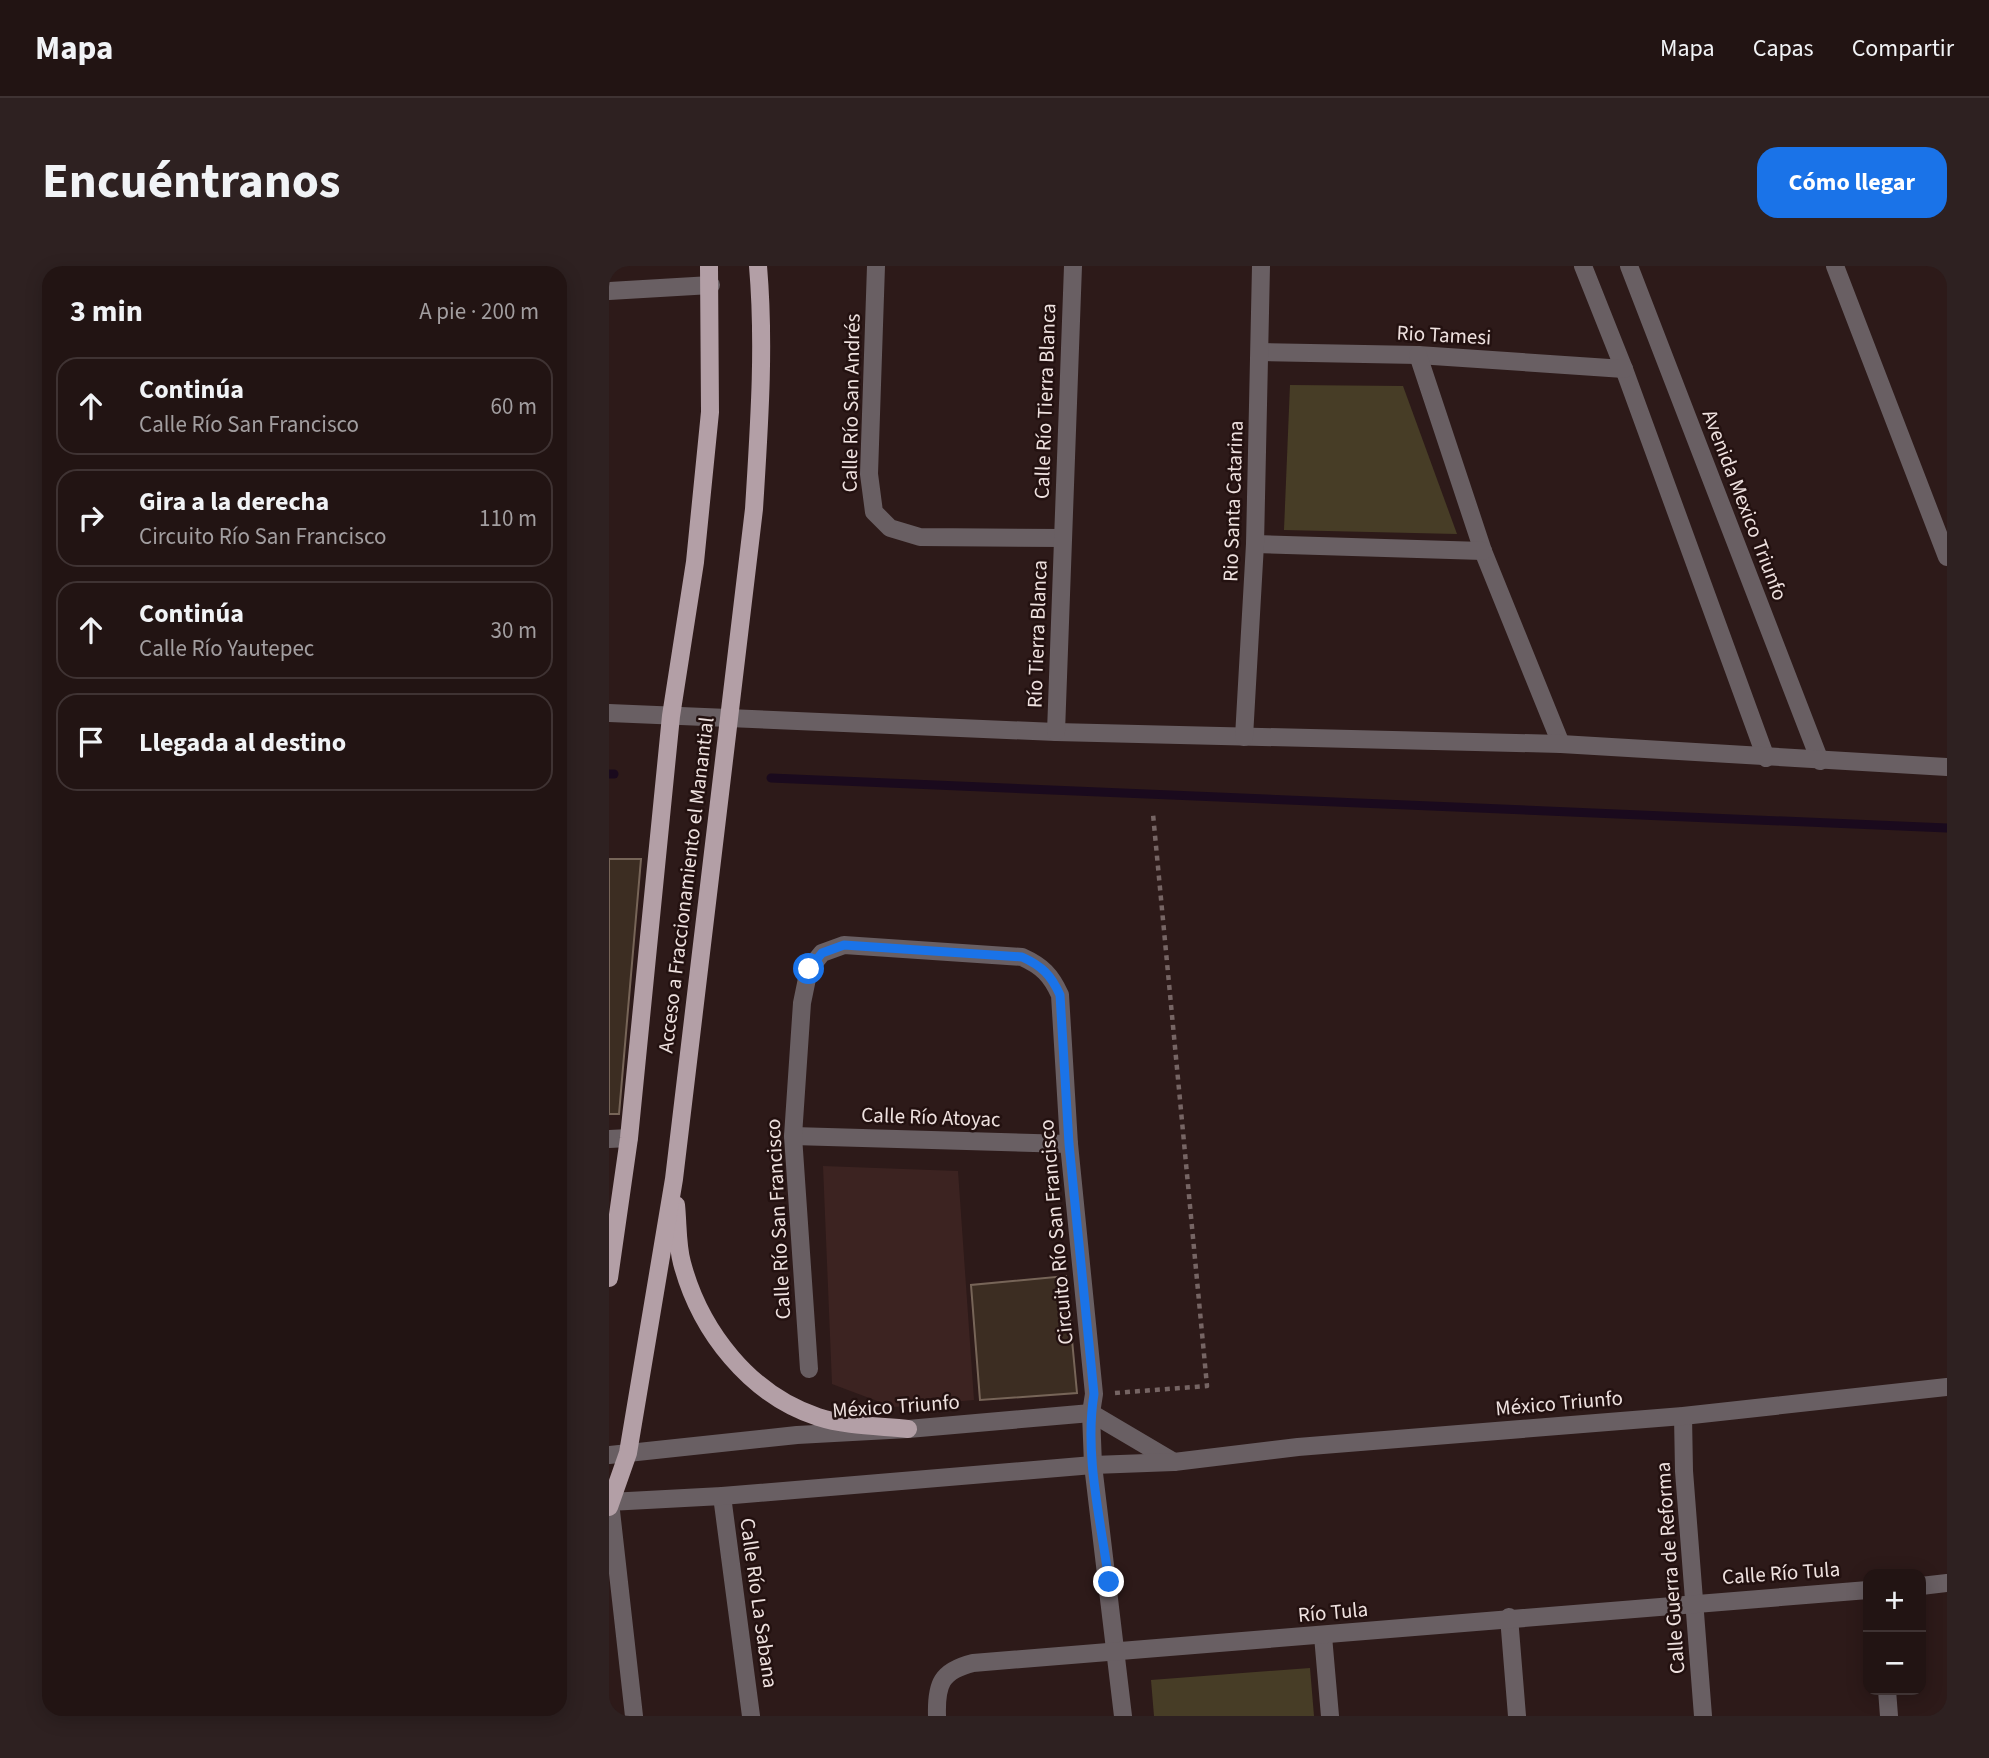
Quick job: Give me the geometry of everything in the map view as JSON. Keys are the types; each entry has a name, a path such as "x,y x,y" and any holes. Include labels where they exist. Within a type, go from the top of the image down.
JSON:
{"main road":[{"name":"Acceso a Fraccionamiento el Manantial","path":"609,1278 617,1173 629,1138 671,716 695,562 710,412 709,266"},
{"name":"Acceso a Fraccionamiento el Manantial","path":"609,1504 628,1453 674,1179 754,509 761,299 758,266"},
{"path":"674,1179 681,1260 707,1327 732,1358 755,1381 790,1405 820,1418 908,1429"}],"street":[{"name":"Calle Río San Andrés","path":"876,266 869,474 874,512 890,528 920,537 1063,538"},
{"name":"Calle Río Tierra Blanca","path":"1063,538 1073,266"},
{"name":"Rio Santa Catarina","path":"1244,737 1255,544 1261,266"},
{"path":"1583,266 1624,369 1766,758"},
{"name":"Avenida Mexico Triunfo","path":"1629,266 1820,761"},
{"path":"1835,266 1947,557"},
{"path":"609,291 711,285"},
{"name":"Rio Tamesi","path":"1260,352 1418,355 1624,369"},
{"path":"1418,355 1483,551 1562,744"},
{"name":"Río Tierra Blanca","path":"1056,732 1063,538"},
{"path":"1255,544 1483,551"},
{"path":"609,713 1056,732 1562,744 1947,767"},
{"name":"Calle Río San Francisco","path":"809,1369 793,1136 802,1003 809,969 822,953 833,946 1022,957 1037,963 1050,975 1060,995"},
{"name":"Circuito Río San Francisco","path":"1060,995 1069,1144 1094,1394 1091,1413 1093,1465 1123,1716"},
{"name":"Calle Río Atoyac","path":"793,1136 1069,1144"},
{"path":"609,1139 629,1138"},
{"name":"México Triunfo","path":"609,1504 1093,1465 1174,1462 1298,1447 1683,1416 1947,1387"},
{"path":"1091,1413 1174,1462"},
{"name":"México Triunfo","path":"609,1455 797,1435 908,1429 1091,1413"},
{"name":"Calle Guerra de Reforma","path":"1683,1416 1684,1471 1703,1716"},
{"name":"Calle Río La Sabana","path":"722,1496 751,1716"},
{"path":"609,1504 634,1716"},
{"path":"1926,1585 1947,1583"},
{"name":"Calle Río Tula","path":"1696,1602 1863,1590"},
{"name":"Río Tula","path":"937,1716 937,1696 942,1680 953,1668 973,1662 1323,1636 1696,1602"},
{"path":"1509,1617 1517,1716"},
{"path":"1323,1636 1330,1716"},
{"path":"1888,1695 1889,1716"}],"path":[{"path":"1094,1394 1207,1387 1153,814"}],"shaded area":[{"path":"1290,385 1403,386 1457,534 1284,530"},
{"path":"823,1166 958,1171 974,1400 893,1407 832,1384"},
{"path":"1310,1668 1314,1716 1154,1716 1151,1680"}],"building":[{"path":"609,859 641,859 619,1114 609,1114"},
{"path":"1066,1276 1077,1393 980,1400 971,1285"}],"waterway":[{"path":"609,774 614,774"},
{"path":"771,778 1947,828"}],"route":[{"path":"809,969 822,953 833,946 844,945 1022,957 1037,963 1050,975 1060,995 1069,1144 1094,1394 1091,1413 1093,1465 1109,1582"}]}
